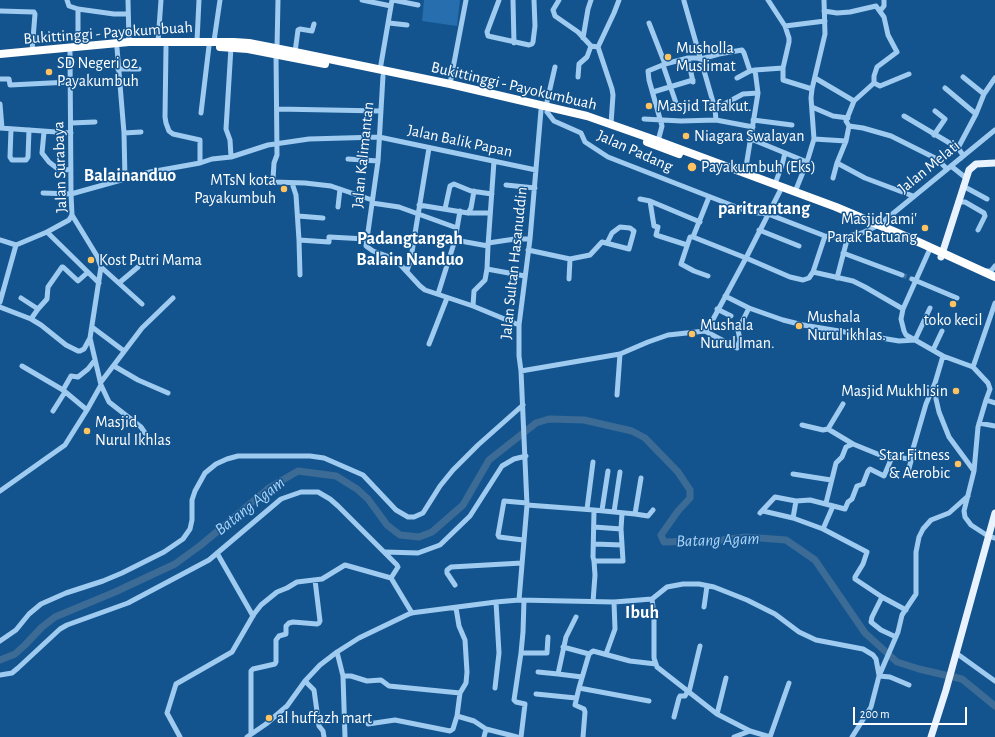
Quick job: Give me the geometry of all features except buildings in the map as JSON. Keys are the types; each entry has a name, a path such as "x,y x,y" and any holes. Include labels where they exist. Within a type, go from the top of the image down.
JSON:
{"highway":[{"name":"Bukittinggi - Payokumbuah","path":"0,59 117,48 166,47 197,41 231,47 295,52 382,73"},
{"name":"Bukittinggi - Payokumbuah","path":"0,54 129,42 182,44 249,43 277,51 419,80 545,110 587,116 658,141 731,171 746,173 777,187 836,207 942,255 995,277"},
{"name":"Bukittinggi - Payokumbuah","path":"419,80 450,84 586,121 777,187 877,226 928,251 942,255 995,282"}],"main road":[{"path":"942,255 969,170 976,164 995,163"},
{"path":"932,737 991,537 995,513"}],"street":[{"path":"67,0 69,6 78,9 114,14 128,14"},
{"path":"128,0 129,42"},
{"path":"158,42 161,0"},
{"path":"197,41 199,0"},
{"path":"201,113 220,0"},
{"path":"278,0 277,155 274,163 273,179 276,183 324,185 340,189 372,202 398,207 457,228"},
{"path":"362,0 391,6"},
{"path":"392,0 418,5"},
{"name":"Jalan Kalimantan","path":"366,240 378,161 382,73 392,0"},
{"path":"450,84 466,0"},
{"path":"499,0 487,35 489,37 514,43 529,45 533,43 535,26 534,0"},
{"path":"513,0 514,43"},
{"path":"559,0 553,10 555,16 591,46 598,48"},
{"path":"583,38 591,0"},
{"path":"612,124 612,89 598,48 619,0"},
{"path":"768,0 785,26 789,40 783,68 784,80 812,89"},
{"path":"795,192 814,140 812,89 825,34 826,21 824,0"},
{"path":"880,11 884,6 884,0"},
{"path":"684,1 716,109 716,120"},
{"path":"824,11 837,13 850,12 876,6 884,17 888,34 897,52 877,67 874,83 854,101 846,121 849,126 846,141 833,178"},
{"path":"78,9 78,46"},
{"path":"0,11 34,12 32,51"},
{"path":"785,26 826,21"},
{"path":"389,23 407,25"},
{"path":"649,23 676,103"},
{"path":"295,52 298,30 312,31 314,24"},
{"path":"578,77 579,64 587,57 591,46"},
{"path":"166,47 166,123 169,131 173,134 200,140 200,163"},
{"path":"231,47 226,130 230,140 231,157"},
{"path":"117,48 124,133 125,179"},
{"path":"658,141 662,126 647,72 664,64 688,58 701,59 742,50 752,70 758,93 746,173"},
{"name":"Jalan Surabaya","path":"70,52 72,214 97,256 101,268"},
{"path":"653,92 671,86 693,82 688,58"},
{"name":"Jalan Sultan Hasanuddin","path":"522,737 525,704 514,700 523,632 521,600 522,563 527,504 522,371 519,356 519,325 530,239 536,170 545,110 555,67"},
{"path":"737,78 752,70 783,68"},
{"path":"118,69 139,69"},
{"path":"874,83 880,86 909,74"},
{"path":"962,77 984,94"},
{"path":"815,78 854,101"},
{"path":"958,148 976,114 984,94 995,78"},
{"path":"0,79 9,79 10,85 70,82"},
{"path":"945,88 976,114"},
{"path":"716,109 743,94 758,93"},
{"path":"0,104 1,128 71,133"},
{"path":"812,107 833,116 848,118"},
{"path":"277,109 381,111"},
{"name":"Jalan Padang","path":"545,110 554,121 580,133 585,142 608,157 749,212 768,214 825,236"},
{"path":"934,135 945,119 935,111"},
{"path":"904,116 958,148 963,155 961,159"},
{"path":"644,119 716,120 753,127"},
{"path":"753,120 792,125"},
{"path":"71,123 95,122"},
{"path":"849,126 863,128 891,136 937,159 966,178"},
{"path":"11,129 10,157 12,160 26,160 28,157 29,130"},
{"name":"Jalan Melati","path":"877,226 995,130"},
{"path":"44,132 42,154 58,169 71,170"},
{"path":"124,133 141,132"},
{"name":"Jalan Balik Papan","path":"43,193 71,194 150,172 200,163 212,159 231,157 268,145 309,139 379,137 536,170"},
{"path":"752,139 807,162"},
{"path":"814,140 846,141"},
{"path":"407,271 411,258 429,148"},
{"path":"705,331 710,325 717,309 746,258 768,214 777,187 785,153"},
{"path":"348,159 378,161"},
{"path":"473,306 474,291 485,280 488,269 488,244 494,161"},
{"path":"837,163 865,178 913,196"},
{"path":"292,183 296,195 298,216 300,275"},
{"path":"445,209 450,186 452,184 474,191 492,194"},
{"path":"506,185 535,188"},
{"path":"963,186 987,199"},
{"path":"338,207 340,189"},
{"path":"468,212 471,208 474,191"},
{"path":"708,276 681,265 681,262 690,237 693,237 700,222 709,197"},
{"path":"640,199 650,201 700,222"},
{"path":"650,201 654,226 658,227 656,235 687,245"},
{"path":"958,202 965,202 984,213 985,216 978,230"},
{"path":"419,205 460,212 490,213"},
{"path":"438,294 455,240 460,212"},
{"path":"0,240 16,245 47,232 69,220 72,214"},
{"path":"298,216 323,218"},
{"path":"69,220 76,221"},
{"path":"693,237 790,277 803,280 809,278 813,272 825,236 848,236 877,226"},
{"path":"528,250 570,259 590,255 601,242 629,249 634,231 630,228 620,227 612,233 607,243"},
{"path":"759,230 799,246"},
{"path":"47,232 87,273 99,283"},
{"path":"837,278 848,236"},
{"path":"299,240 329,242 329,237 366,240 366,246 373,251 395,259 425,290 473,306 519,325"},
{"path":"455,240 488,244 502,240 530,239"},
{"path":"0,302 16,245"},
{"path":"928,251 913,280 903,309 901,320 906,335 943,356 973,367 988,383 990,389 979,423 974,471 964,517 971,525 991,537"},
{"path":"843,253 902,275"},
{"path":"569,279 570,259"},
{"path":"982,271 991,271 995,266"},
{"path":"31,319 47,299 48,287 62,267 78,281 87,273"},
{"path":"119,283 138,267"},
{"path":"0,307 31,319 66,345 80,351 84,349 90,338 101,268"},
{"path":"101,268 142,304"},
{"path":"488,269 525,276"},
{"path":"813,272 853,281 903,309"},
{"path":"913,280 957,298"},
{"path":"725,296 749,308 803,326 834,330 886,340 915,340"},
{"path":"21,298 38,309"},
{"path":"0,491 65,445 87,410 101,383 142,328 173,298"},
{"path":"429,344 447,298"},
{"path":"973,367 995,303"},
{"path":"522,371 620,354 668,335 705,331 737,348 740,340 738,330 749,308"},
{"path":"915,340 930,308"},
{"path":"717,309 731,316"},
{"path":"92,327 124,352"},
{"path":"933,350 942,332"},
{"path":"90,338 101,383 109,402 141,427 147,436"},
{"path":"617,395 620,354"},
{"path":"909,475 910,459 926,404 935,383 943,356"},
{"path":"53,410 71,376 78,377 88,369 95,360"},
{"path":"22,366 64,391 87,410"},
{"path":"114,366 138,380 168,393"},
{"path":"935,383 936,399 945,430 974,471"},
{"path":"986,400 995,403"},
{"path":"828,429 843,404"},
{"path":"0,641 16,630 29,614 41,604 66,593 103,582 164,552 183,539 190,529 193,497 202,477 209,468 221,461 238,456 310,456 324,458 364,475 396,510 408,517 414,517 423,513 453,470 478,445 523,405"},
{"path":"979,423 995,426"},
{"path":"802,425 823,430 828,429 853,444 880,455 910,459"},
{"path":"826,504 836,463 842,457 846,447 853,444"},
{"path":"385,552 418,553 440,546 470,516 502,466 514,458 526,456"},
{"path":"892,457 884,476 870,469 868,471 863,484 857,486 852,499 848,502 845,508 810,500 796,501 775,497 762,512 793,518 823,529 867,552 863,564 855,579 882,597 906,610"},
{"path":"587,509 593,462"},
{"path":"602,510 608,471"},
{"path":"614,512 620,472"},
{"path":"793,474 831,480"},
{"path":"635,514 641,478"},
{"path":"0,674 12,672 18,668 60,629 67,625 128,603 209,560 281,499 301,492 318,492 330,499 397,565 398,567 391,578"},
{"path":"852,737 871,707 879,675 895,640 902,615 916,594 916,552 919,537 923,529 931,520 952,511 968,496"},
{"path":"523,540 499,537 498,535 504,501 622,512 648,516 653,510"},
{"path":"793,518 796,501"},
{"path":"823,529 833,506"},
{"path":"593,602 595,575 593,557 594,510"},
{"path":"594,561 622,561 622,512"},
{"path":"594,527 621,529"},
{"path":"594,544 622,545"},
{"path":"217,553 253,616"},
{"path":"455,585 447,573 447,570 451,567 522,563"},
{"path":"180,737 167,713 176,684 232,652 261,605 277,592 297,582 322,579 346,565 391,578 412,613"},
{"path":"249,736 251,671 253,669 275,664 276,640 279,636 286,634 286,626 289,623 319,623 315,580"},
{"path":"249,736 287,706 305,681 320,665 359,638 412,613 496,602 521,600 614,602 652,598 667,587 683,584 699,584 726,591 747,600 775,614 799,632 816,640 863,649 876,659 879,675"},
{"path":"704,607 707,586"},
{"path":"882,597 871,622 895,640"},
{"path":"652,598 656,664 661,671 717,714 750,731 770,737 789,683"},
{"path":"495,688 499,653 496,602"},
{"path":"606,654 615,629 614,602"},
{"path":"368,724 395,720 450,731 452,729 457,716 460,693 466,682 467,672 465,640 459,626 456,608"},
{"path":"558,674 563,647 568,631 576,617"},
{"path":"521,653 547,653 548,637"},
{"path":"674,717 680,696 684,696 688,692 700,646"},
{"path":"563,647 589,654"},
{"path":"583,737 585,712 582,708 576,707 575,705 589,654 593,651 630,661 656,664"},
{"path":"337,652 343,676 345,737"},
{"path":"956,653 995,680"},
{"path":"538,672 582,677"},
{"path":"879,675 890,677 909,685"},
{"path":"343,676 351,676 367,681 382,680 389,686 460,693"},
{"path":"717,714 726,678"},
{"path":"305,681 314,690 319,726 323,731 324,737"},
{"path":"579,688 650,701"},
{"path":"536,694 576,698"},
{"path":"457,716 474,721 486,729 517,737"},
{"path":"484,737 486,729"},
{"path":"734,737 750,731"}],"shaded area":[{"path":"424,0 460,0 457,26 422,21"}],"waterway":[{"name":"Batang Agam","path":"0,660 15,654 42,627 55,617 115,592 175,564 201,545 269,488 298,471 336,476 357,489 368,499 387,525 400,535 419,537 432,532 463,505 489,460 536,423 549,419 584,420 632,431 645,438 678,472 690,490 690,498 678,511 661,535 664,542 722,540 746,537 786,540 815,560 865,633 897,662 919,669 962,679 995,706"}],"tunnel":[{"path":"902,275 912,279"}],"place":[{"name":"Musholla Muslimat","path":"668,57"},
{"name":"SD Negeri 02 Payakumbuh","path":"49,72"},
{"name":"Masjid Tafakut.","path":"649,106"},
{"name":"Niagara Swalayan","path":"686,136"},
{"name":"Payakumbuh (Eks)","path":"692,167"},
{"name":"MTsN kota Payakumbuh","path":"284,189"},
{"name":"Masjid Jami' Parak Batuang","path":"925,228"},
{"name":"Kost Putri Mama","path":"91,260"},
{"name":"toko kecil","path":"953,304"},
{"name":"Mushala Nurul ikhlas.","path":"799,326"},
{"name":"Mushala Nurul Iman.","path":"692,334"},
{"name":"Masjid Mukhlisin","path":"956,391"},
{"name":"Masjid Nurul Ikhlas","path":"87,431"},
{"name":"Star Fitness & Aerobic","path":"958,464"},
{"name":"al huffazh mart","path":"269,718"}],"district":[{"name":"Balainanduo","path":"130,176"},
{"name":"paritrantang","path":"764,209"},
{"name":"Padangtangah Balain Nanduo","path":"410,249"},
{"name":"Ibuh","path":"642,613"}]}
